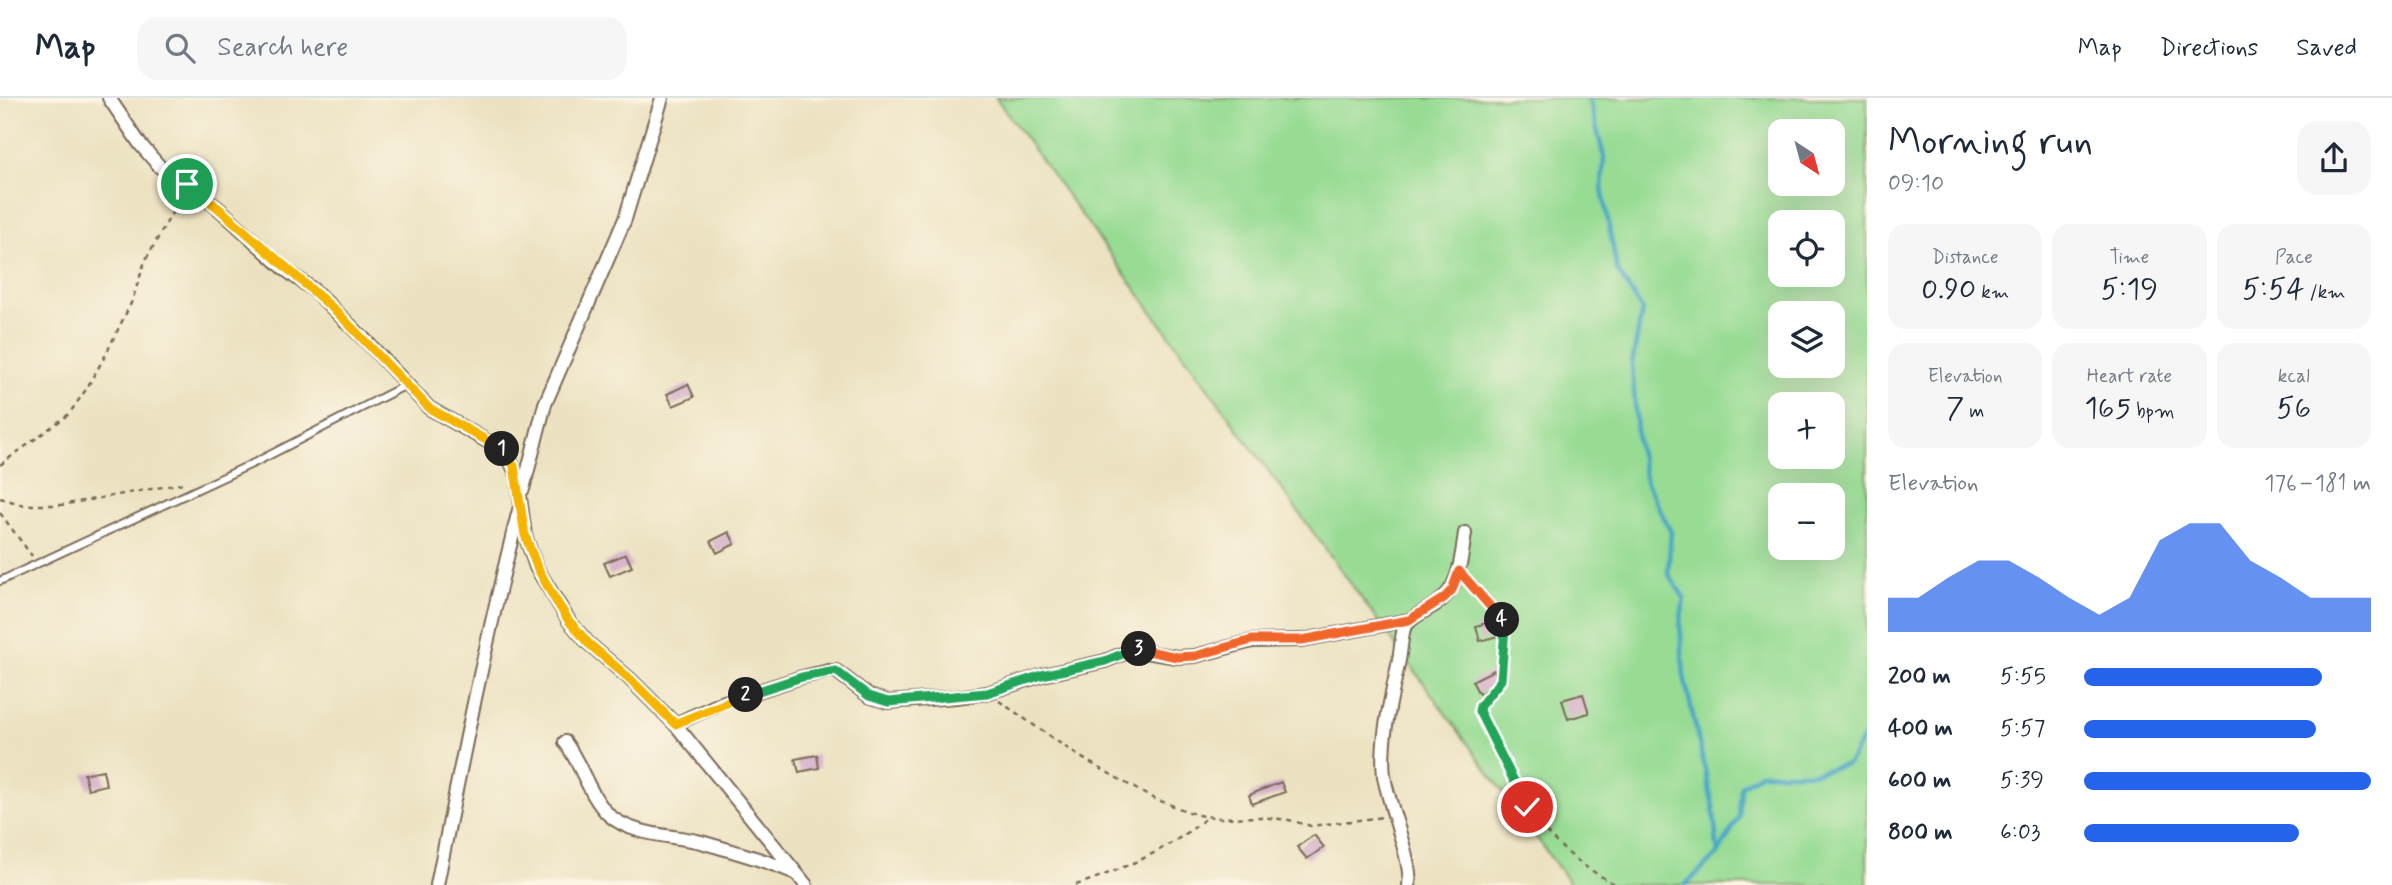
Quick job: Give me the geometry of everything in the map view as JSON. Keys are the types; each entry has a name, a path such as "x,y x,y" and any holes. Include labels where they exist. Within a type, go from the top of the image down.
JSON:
{"street":[{"path":"109,98 140,144 160,167 217,207 265,251 315,291 429,408 506,452 517,475 525,535 537,567 569,621 588,643 630,679 675,724 806,885"},
{"path":"437,885 492,612 545,404 625,219 663,98"},
{"path":"675,724 724,702 829,671 836,671 869,696 888,702 987,693 1042,675 1105,661 1132,650 1177,657 1195,656 1252,640 1302,640 1409,620 1452,590 1459,571 1465,533"},
{"path":"1409,620 1404,628 1391,693 1383,760 1387,795 1409,871 1409,885"},
{"path":"565,742 577,759 599,805 612,818 629,827 767,861 796,873"}],"lane":[{"path":"0,581 256,462 407,385"}],"path":[{"path":"0,465 69,414 85,391 132,301 145,261 172,213 174,177"},
{"path":"0,498 24,505 61,505 192,482"},
{"path":"0,513 28,548 36,565"},
{"path":"1459,571 1497,612 1505,628 1501,680 1479,711 1522,797 1536,821 1562,847 1617,885"},
{"path":"987,693 1077,755 1150,797 1206,817 1259,817 1325,825 1393,815"},
{"path":"1076,885 1174,843 1206,817"}],"green space":[{"path":"996,98 1867,98 1867,885 1571,885"}],"building":[{"path":"688,384 694,397 673,406 667,394"},
{"path":"729,532 735,544 717,553 711,541"},
{"path":"626,554 632,567 610,576 604,563"},
{"path":"1494,621 1498,636 1480,641 1476,626"},
{"path":"1494,670 1500,681 1479,694 1472,681"},
{"path":"1583,694 1589,713 1568,719 1562,700"},
{"path":"817,755 819,768 799,772 795,759"},
{"path":"103,770 106,785 88,789 84,774"},
{"path":"1281,782 1285,792 1252,804 1249,795"},
{"path":"1314,835 1324,847 1307,859 1297,847"}],"waterway":[{"path":"1589,98 1604,157 1602,188 1617,270 1642,310 1632,364 1638,445 1646,482 1671,532 1668,573 1684,598 1680,625 1684,676 1713,806 1718,854 1685,885"},
{"path":"1718,854 1739,817 1741,786 1761,773 1813,773 1848,764 1867,731"}],"route":[{"path":"187,184 217,207 286,270 315,291 429,408 506,452 517,475 525,535 537,567 553,596 588,643 630,679 675,724 724,702 829,671 841,674 877,700 888,702 956,697 987,693 1042,675 1105,661 1132,650 1177,657 1195,656 1252,640 1302,640 1409,620 1444,598 1452,590 1459,571 1497,612 1505,628 1501,680 1484,700 1479,711 1527,807"}]}
